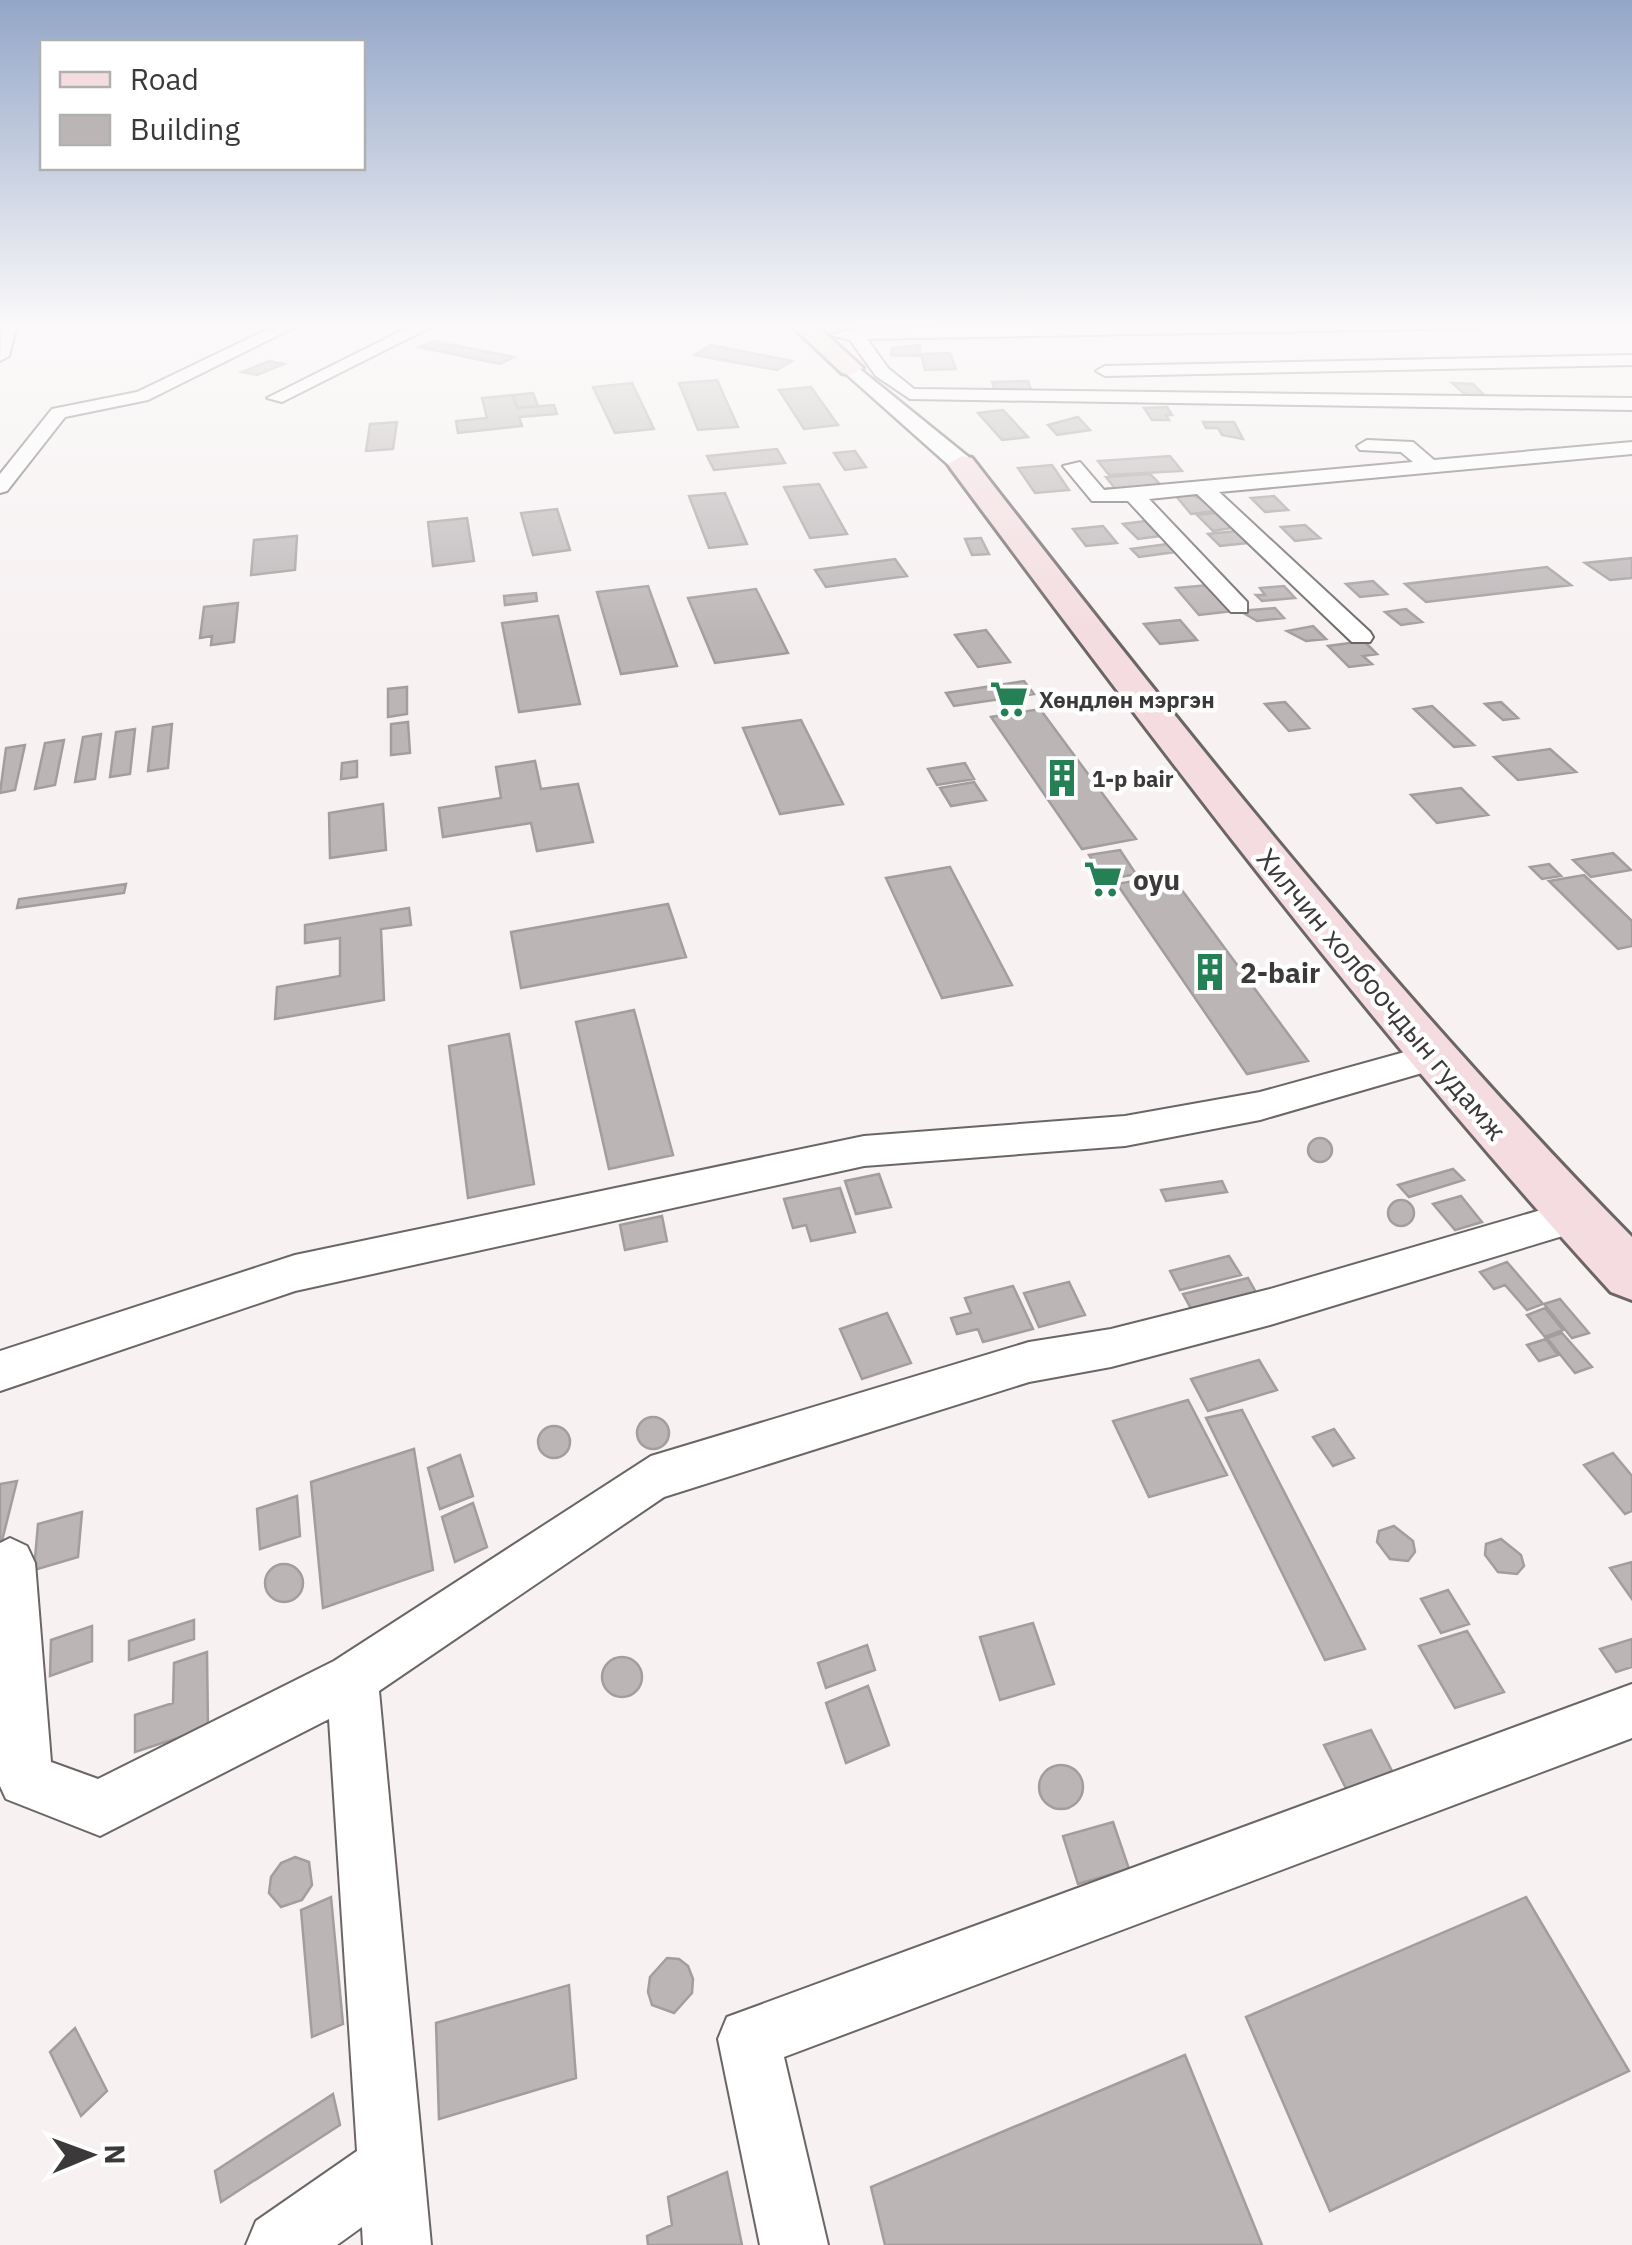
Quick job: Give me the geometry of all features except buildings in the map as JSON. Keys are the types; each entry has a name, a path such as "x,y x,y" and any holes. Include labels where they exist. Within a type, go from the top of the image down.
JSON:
{"main road":[{"name":"Хилчин холбоочдын гудамж","path":"962,464 1198,774 1430,1058 1632,1276"}],"street":[{"path":"2,483 47,428"},
{"path":"920,428 962,464"},
{"path":"1367,446 1406,446 1431,468"},
{"path":"1073,466 1099,497 1632,448"},
{"path":"1202,488 1361,637"},
{"path":"1134,494 1239,607"},
{"path":"0,1372 294,1273 864,1151 1125,1131 1260,1106 1430,1058"},
{"path":"10,1563 25,1780 100,1808 352,1679 651,1479 1029,1362 1111,1348 1252,1312 1575,1216"},
{"path":"352,1679 396,2245"},
{"path":"794,2245 749,2040 1632,1711"},
{"path":"280,2245 392,2166"}],"place":[{"name":"Хөндлөн мэргэн","path":"1009,699"},
{"name":"1-p bair","path":"1062,778"},
{"name":"oyu","path":"1103,879"},
{"name":"2-bair","path":"1210,972"}]}
